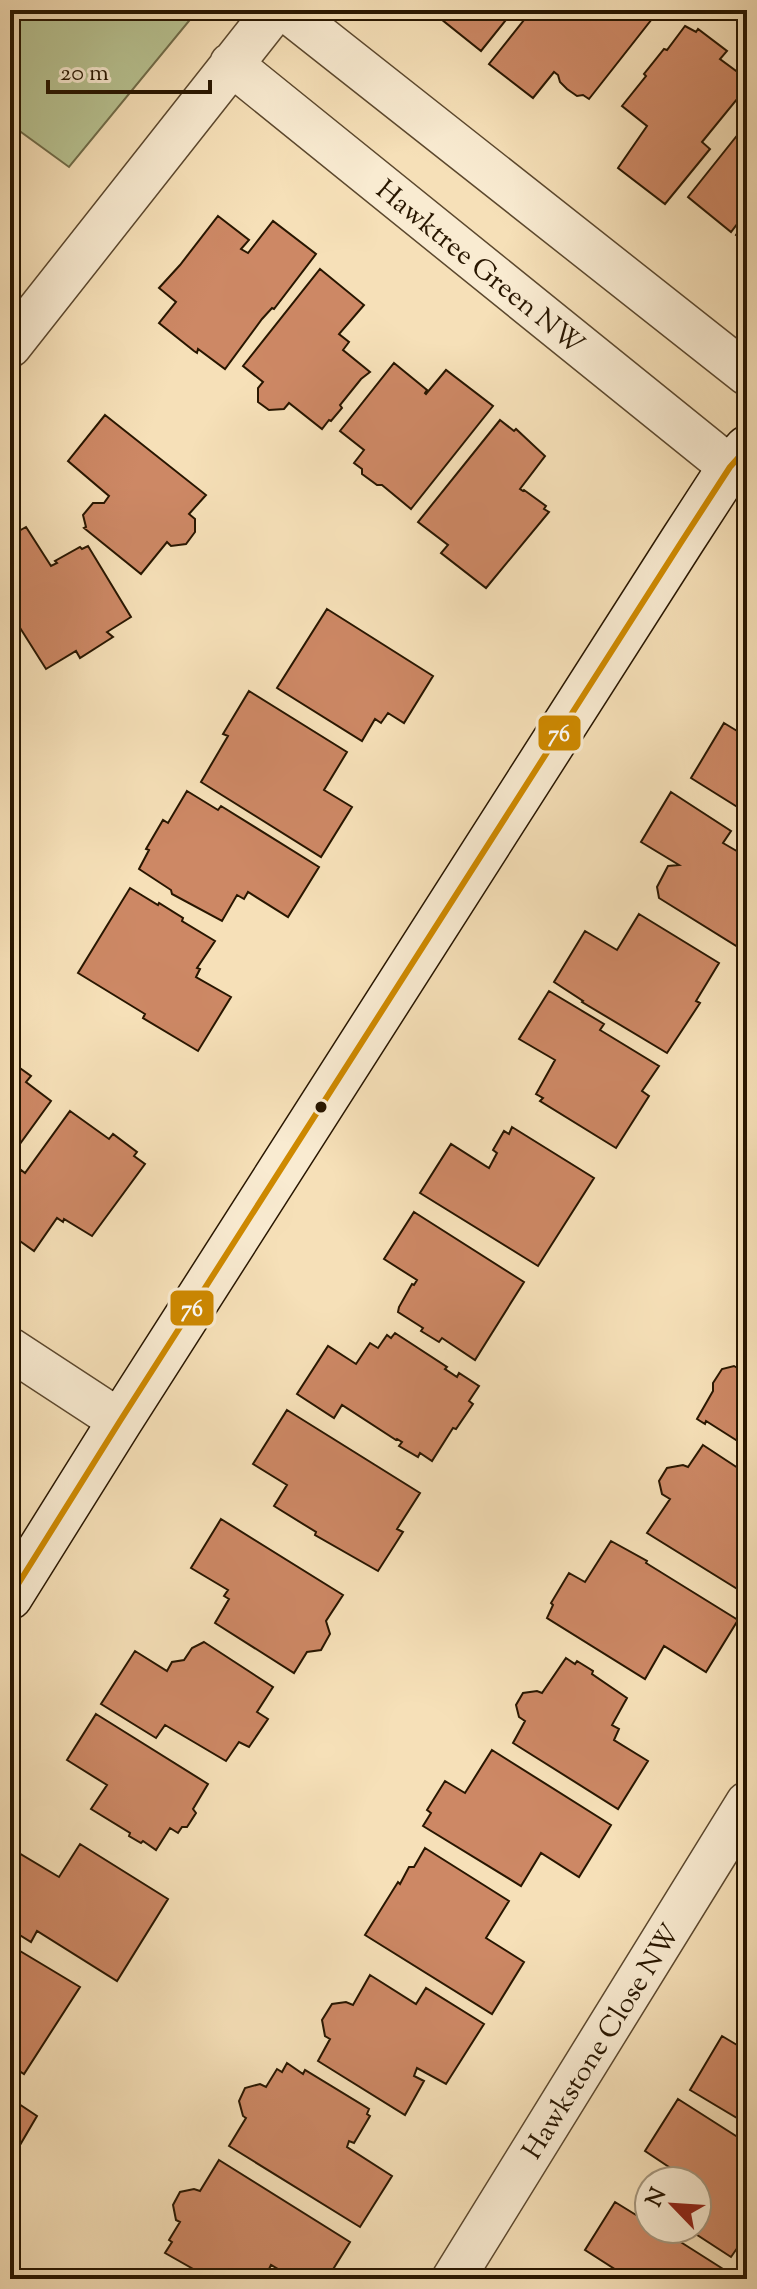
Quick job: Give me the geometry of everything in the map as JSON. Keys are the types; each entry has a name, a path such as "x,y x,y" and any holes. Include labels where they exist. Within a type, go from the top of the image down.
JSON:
{"street":[{"path":"10,346 275,10"},
{"path":"286,10 747,374"},
{"name":"Hawktree Green NW","path":"231,64 738,457"},
{"path":"10,1597 738,457"},
{"path":"10,1349 120,1421"},
{"name":"Hawkstone Close NW","path":"453,2279 747,1803"}],"green space":[{"path":"10,10 198,10 69,167 10,124"}],"building":[{"path":"440,10 514,10 481,51 436,15"},
{"path":"532,10 659,10 589,99 567,89 554,72 533,98 489,64"},
{"path":"685,26 696,32 698,29 727,51 720,59 747,79 747,87 702,142 710,149 665,204 618,168 647,126 622,106 646,76 644,74"},
{"path":"747,123 747,243 736,235 742,226 738,223 731,232 688,197"},
{"path":"218,216 249,240 241,249 248,253 273,221 316,254 225,369 198,349 197,353 194,351 159,323 176,302 159,288"},
{"path":"320,269 364,305 339,334 349,342 343,350 370,372 322,429 289,403 284,409 269,410 258,402 258,388 263,382 243,366"},
{"path":"394,363 427,390 426,394 446,370 493,406 411,509 382,485 377,485 362,474 362,469 354,463 364,450 340,431"},
{"path":"105,415 206,495 189,514 195,519 195,532 186,544 171,546 167,542 141,574 84,528 83,515 93,503 104,503 109,496 68,461"},
{"path":"500,420 514,431 516,429 545,456 520,489 546,506 544,509 549,512 486,588 441,553 448,545 418,522"},
{"path":"26,527 51,566 80,547 88,546 131,617 107,632 113,637 80,658 76,651 46,669 10,612 10,536"},
{"path":"327,609 433,676 404,723 388,713 381,723 375,719 362,741 277,688"},
{"path":"249,691 347,752 324,790 352,807 321,857 201,782 228,736 223,734"},
{"path":"724,723 747,737 747,813 691,778"},
{"path":"187,791 218,810 221,806 319,867 288,917 248,892 244,899 237,895 222,921 172,894 171,890 139,869 149,850 146,849 163,820 168,823"},
{"path":"671,792 731,831 723,843 747,857 747,935 738,947 659,898 657,887 668,866 679,865 641,842"},
{"path":"130,888 159,903 215,941 197,968 200,969 196,977 231,997 198,1051 78,973"},
{"path":"639,914 719,963 696,1001 700,1003 667,1053 554,982 585,931 617,950"},
{"path":"549,991 604,1024 600,1030 659,1066 642,1091 649,1096 616,1148 540,1101 543,1098 536,1094 555,1060 519,1039"},
{"path":"10,1061 31,1076 26,1082 51,1101 12,1155 15,1158 10,1166"},
{"path":"70,1111 109,1139 113,1134 137,1152 134,1156 145,1164 92,1236 57,1218 34,1251 10,1234 10,1185 21,1170 25,1173"},
{"path":"512,1127 594,1178 538,1266 420,1193 451,1144 489,1168 497,1153 493,1150 504,1131 509,1134"},
{"path":"414,1212 524,1282 475,1360 442,1338 439,1342 421,1331 423,1328 398,1312 417,1280 384,1259"},
{"path":"395,1333 457,1377 459,1373 479,1386 469,1401 473,1404 432,1461 399,1446 402,1442 342,1405 334,1418 297,1394 328,1346 356,1364 370,1343 378,1348 387,1335 391,1338"},
{"path":"734,1366 747,1372 747,1447 706,1421 705,1424 697,1419 722,1369"},
{"path":"287,1410 420,1493 397,1529 403,1532 378,1571 315,1535 316,1532 274,1506 287,1485 253,1464"},
{"path":"703,1445 747,1474 747,1595 647,1533 670,1499 662,1494 659,1481 667,1468 688,1467"},
{"path":"221,1519 343,1595 326,1621 330,1634 321,1650 307,1652 294,1673 215,1623 229,1599 224,1596 228,1590 191,1568"},
{"path":"611,1541 738,1620 706,1672 664,1646 645,1679 547,1618 553,1605 551,1603 569,1573 585,1582"},
{"path":"204,1642 273,1687 257,1712 268,1719 249,1747 239,1742 226,1761 165,1725 156,1738 101,1704 135,1651 167,1671 172,1662 184,1660 192,1648"},
{"path":"566,1658 593,1671 592,1674 627,1698 612,1725 619,1729 614,1740 648,1761 618,1809 513,1743 525,1721 519,1717 516,1705 523,1693 542,1693"},
{"path":"96,1714 208,1784 193,1809 196,1813 187,1827 182,1827 178,1833 170,1828 156,1850 129,1836 130,1833 91,1809 107,1785 67,1760"},
{"path":"492,1750 611,1825 579,1877 541,1853 521,1886 423,1826 431,1813 427,1810 445,1781 465,1793"},
{"path":"80,1844 168,1899 117,1981 37,1931 31,1942 10,1929 12,1849 59,1877"},
{"path":"425,1848 509,1901 486,1938 524,1962 492,2014 365,1935 398,1882 400,1884 409,1867 414,1867"},
{"path":"10,1945 80,1987 24,2074 10,2065"},
{"path":"370,1975 416,2004 426,1988 484,2024 446,2084 417,2068 414,2076 424,2081 405,2115 318,2061 330,2039 325,2036 322,2020 332,2004 346,2002 353,2005"},
{"path":"722,2036 747,2051 747,2120 742,2121 690,2090"},
{"path":"287,2063 303,2074 305,2070 369,2109 367,2114 370,2116 354,2143 349,2141 347,2147 392,2176 360,2227 229,2146 246,2118 239,2101 245,2088 260,2084 266,2087 277,2069 282,2072"},
{"path":"10,2098 37,2116 10,2162"},
{"path":"678,2099 747,2143 747,2248 740,2244 731,2257 713,2245 713,2165 666,2165 645,2151"},
{"path":"219,2160 350,2242 327,2279 295,2279 271,2265 268,2279 211,2279 165,2253 180,2222 176,2220 173,2205 180,2192 200,2191"},
{"path":"615,2202 633,2213 633,2245 685,2245 731,2274 728,2279 625,2279 627,2277 585,2250"}],"transit line":[{"name":"76","path":"10,1597 682,541 730,467 747,448"}]}
